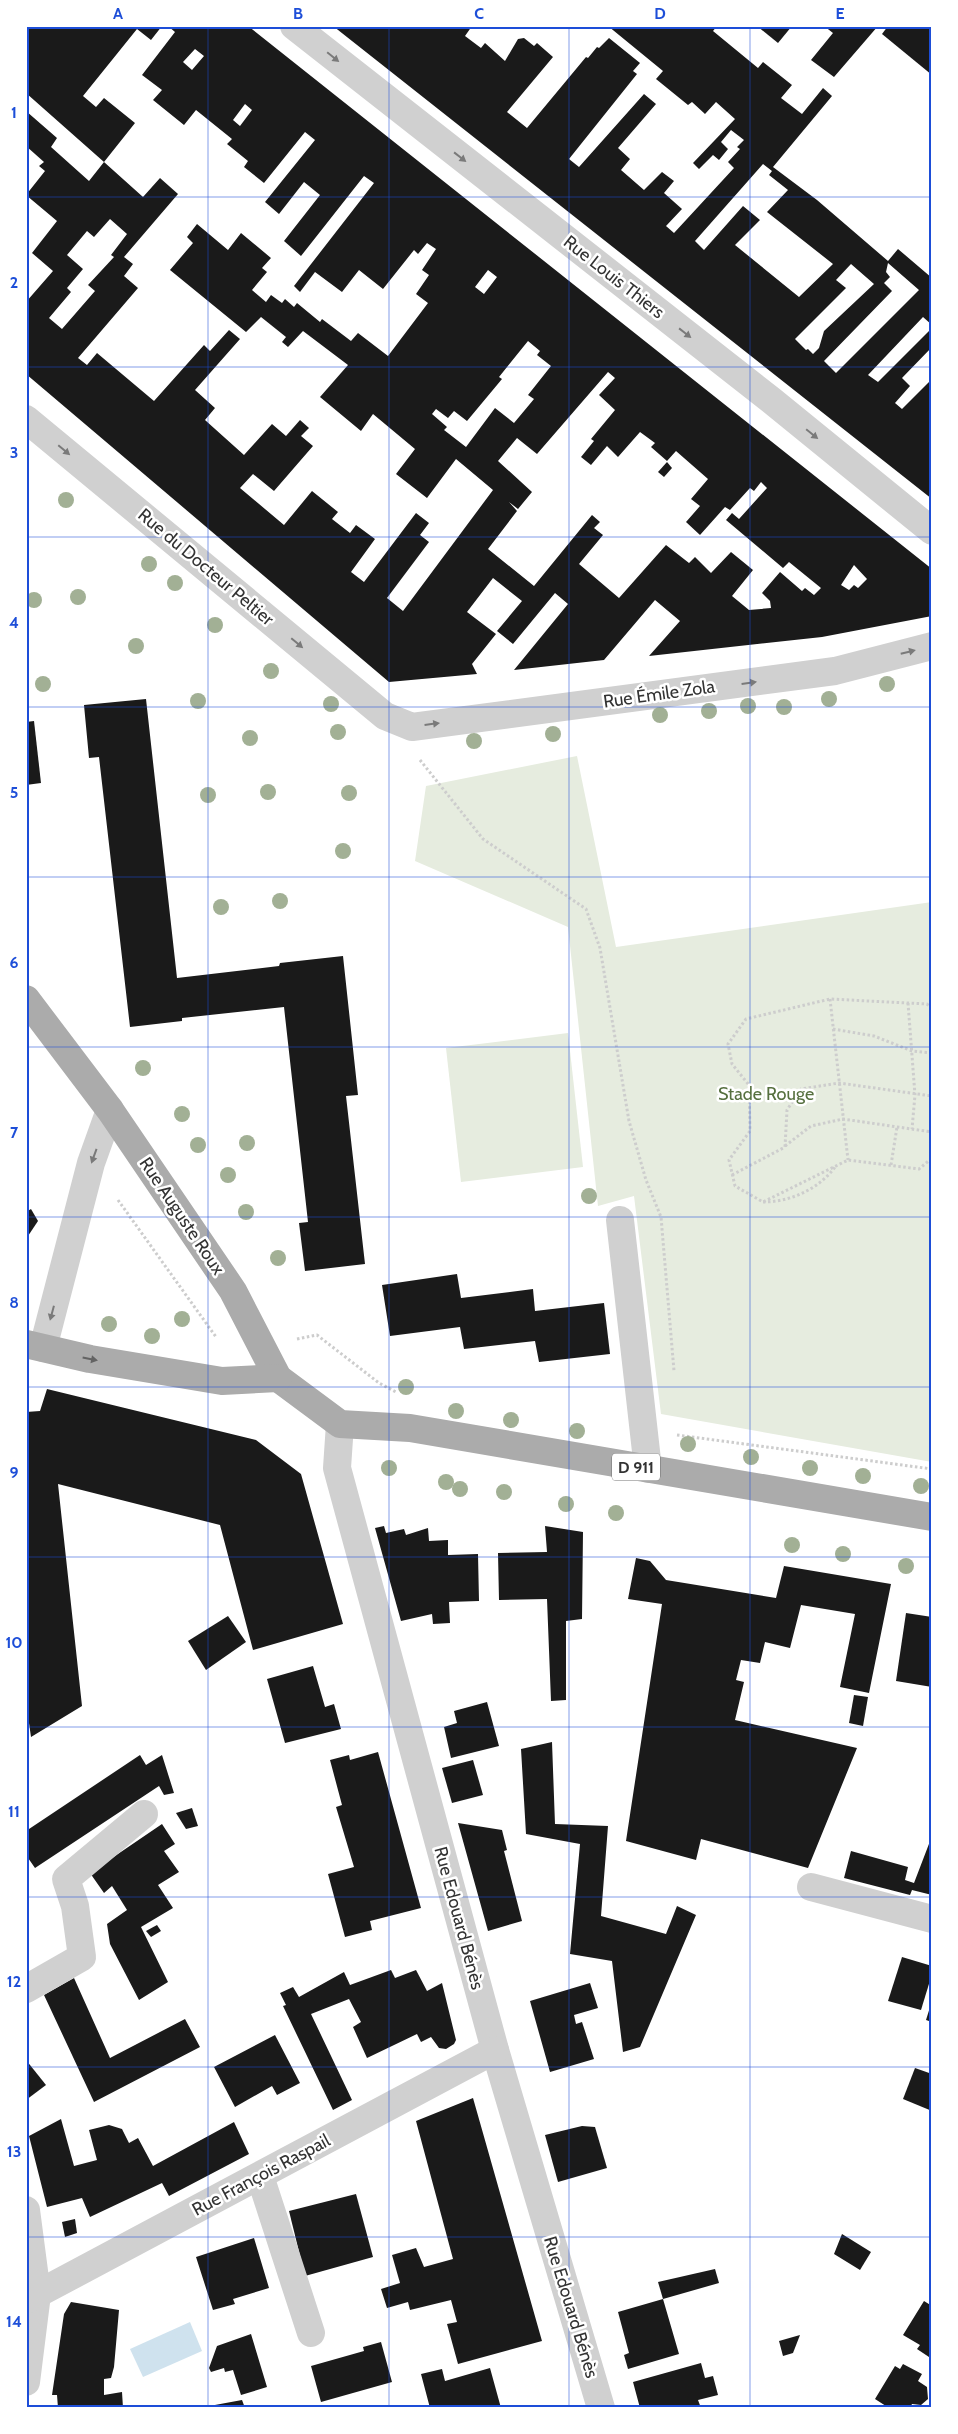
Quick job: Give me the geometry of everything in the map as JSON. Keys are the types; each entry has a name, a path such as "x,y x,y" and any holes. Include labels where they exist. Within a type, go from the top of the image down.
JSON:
{"main road":[{"name":"Rue Auguste Roux","path":"26,999 110,1110 233,1291 278,1378 340,1424"},
{"path":"34,1346 90,1359 222,1381 278,1378"},
{"name":"D 911","path":"340,1424 410,1428 932,1517"}],"street":[{"name":"Rue Louis Thiers","path":"294,26 771,400 932,531"},
{"name":"Rue du Docteur Peltier","path":"26,419 385,716"},
{"name":"Rue Émile Zola","path":"385,716 412,727 834,671 932,646"},
{"path":"34,1346 91,1163 110,1110"},
{"path":"620,1220 648,1469"},
{"name":"Rue Edouard Bénès","path":"340,1424 337,1468 495,2050 601,2408"},
{"path":"26,1989 82,1957 75,1906 66,1879 144,1814"},
{"path":"811,1887 932,1919"},
{"name":"Rue François Raspail","path":"32,2297 495,2050"},
{"path":"260,2176 311,2333"},
{"path":"26,2210 32,2297 26,2382"}],"path":[{"path":"385,716 483,839 586,909 600,948 629,1121"},
{"path":"830,999 848,1160"},
{"path":"836,1165 825,1181 782,1202 763,1202 734,1186 729,1160 750,1131 749,1085 732,1064 728,1044 746,1019 830,999 927,1004 932,1009"},
{"path":"908,1003 915,1095 912,1129"},
{"path":"833,1029 874,1036 912,1051 932,1053"},
{"path":"785,1147 787,1110 801,1089 839,1083 932,1096"},
{"path":"732,1175 785,1147 812,1126 843,1119 932,1132"},
{"path":"891,1165 897,1127"},
{"path":"763,1202 848,1160 919,1169 932,1158"},
{"path":"91,1163 219,1342 222,1381"},
{"path":"262,1347 317,1334 379,1383 404,1396"},
{"path":"644,1431 876,1460 932,1469"}],"green space":[{"name":"Stade Rouge","path":"577,756 616,947 932,902 932,1462 661,1414 634,1196 598,1206 568,927 415,861 426,786"},
{"path":"568,1033 583,1167 461,1182 446,1048"}],"water":[{"path":"190,2322 202,2351 143,2377 130,2349"}],"building":[{"path":"26,26 162,26 151,40 137,29 83,96 96,107 104,98 135,123 104,162 26,93"},
{"path":"168,26 248,26 932,569 932,616 822,637 649,656 680,621 655,600 604,660 514,670 568,604 555,593 513,644 497,631 522,601 493,578 467,612 496,634 472,664 477,674 389,682 26,374 26,302 53,271 32,253 57,221 26,195 45,171 39,166 44,162 26,146 26,111 57,138 51,147 89,181 104,162 143,197 160,178 178,194 124,257 133,264 124,276 138,288 78,358 87,365 97,353 154,401 204,345 210,351 229,330 240,339 195,390 215,408 205,420 244,455 272,424 286,436 300,420 309,428 301,436 313,446 274,491 253,474 240,488 284,525 312,491 338,512 332,519 350,533 356,525 375,539 351,572 364,582 416,513 429,523 420,535 429,542 387,598 403,611 493,490 456,459 427,498 396,474 415,449 373,414 361,431 320,397 348,365 303,331 288,347 282,342 286,337 261,317 246,332 170,270 193,243 187,237 197,224 228,250 241,233 271,258 262,268 267,272 252,290 266,302 271,295 282,303 285,299 294,307 297,303 320,322 322,319 351,341 358,333 388,356 428,303 416,294 429,275 422,270 436,249 427,243 418,254 414,250 383,289 359,270 342,292 315,272 300,292 294,286 374,183 364,176 301,256 284,241 320,195 304,182 279,214 265,202 315,140 305,132 264,183 244,167 248,161 227,144 232,139 196,110 184,125 153,100 162,90 142,75 175,32","holes":["195,49 204,56 192,70 183,62","245,104 252,110 240,126 233,120","110,219 127,234 111,255 114,257 88,285 95,291 62,329 49,318 71,292 67,288 83,269 67,255 87,231 94,237","488,270 497,277 484,294 475,287","528,341 540,351 537,355 551,366 528,395 534,399 514,423 495,408 466,447 444,430 447,427 432,414 436,409 448,418 454,411 467,421 502,379 499,377","608,372 615,378 599,395 615,410 591,439 594,441 581,457 591,465 607,446 618,457 640,432 655,443 651,447 667,461 676,451 708,479 691,499 700,506 686,522 700,535 725,507 730,510 750,488 754,491 761,482 767,488 739,519 732,513 726,520 783,568 789,562 821,588 814,595 805,588 802,591 780,572 762,593 770,601 771,608 749,610 732,596 753,570 731,552 711,573 695,557 689,563 666,545 619,598 579,564 603,535 594,528 600,522 592,515 534,586 488,549 517,511 509,502 518,509 532,492 498,461 517,438 537,454","854,565 867,579 858,588 854,585 849,590 841,585"]},
{"path":"333,26 472,26 465,36 481,48 485,43 505,61 518,39 524,38 534,46 537,43 553,57 507,112 527,128 586,57 588,58 597,47 599,48 609,38 640,63 633,71 637,74 569,159 579,167 644,94 656,104 618,148 630,159 621,170 644,190 662,172 674,181 664,193 682,209 666,226 674,233 734,168 728,162 740,149 737,147 744,140 731,130 721,142 728,149 719,160 713,155 699,169 693,163 735,119 716,102 705,114 692,102 688,105 656,79 663,71 608,26 717,26 713,31 758,68 763,62 792,85 781,98 802,114 823,88 832,96 773,167 817,200 888,261 898,249 932,278 932,325 923,317 868,375 878,382 932,328 932,347 902,378 910,386 895,403 902,409 932,379 932,499","holes":["763,164 772,171 769,175 788,190 767,212 833,264 799,297 735,245 760,220 743,206 704,250 695,241","888,263 919,290 836,373 824,361 892,291 884,283 890,277 886,272","851,264 874,284 824,331 819,348 813,354 795,339 846,288 836,280"]},
{"path":"757,26 792,26 778,43"},
{"path":"824,26 878,26 834,77 811,60 833,33"},
{"path":"888,26 932,26 932,75 882,34"},
{"path":"667,462 672,468 664,477 658,472"},
{"path":"146,699 177,978 279,966 280,963 343,956 358,1095 346,1096 365,1264 305,1271 299,1223 308,1222 284,1007 182,1018 182,1021 130,1027 99,757 89,758 84,705"},
{"path":"34,721 41,783 26,785 26,722"},
{"path":"31,1209 38,1221 26,1239 26,1212"},
{"path":"457,1274 461,1298 533,1289 535,1311 604,1303 610,1354 539,1362 535,1341 464,1349 460,1327 390,1336 382,1285"},
{"path":"47,1389 256,1440 301,1474 343,1624 253,1650 220,1525 58,1484 82,1706 31,1737 26,1702 26,1412 40,1411"},
{"path":"384,1526 386,1533 404,1529 406,1535 428,1528 429,1541 448,1540 448,1555 478,1554 479,1601 449,1602 450,1623 433,1624 432,1614 401,1621 375,1528"},
{"path":"545,1526 583,1532 582,1619 566,1621 566,1700 551,1701 547,1599 499,1600 498,1553 547,1552"},
{"path":"636,1558 650,1561 666,1580 776,1598 784,1566 891,1584 869,1693 840,1687 855,1614 801,1605 790,1648 765,1642 760,1663 741,1660 736,1680 744,1682 735,1720 857,1748 808,1868 701,1839 696,1860 626,1841 662,1604 628,1599"},
{"path":"906,1613 932,1617 932,1687 896,1681"},
{"path":"228,1616 246,1642 206,1670 188,1641"},
{"path":"313,1666 325,1707 334,1704 341,1729 285,1743 267,1679"},
{"path":"854,1695 868,1697 863,1726 849,1723"},
{"path":"487,1702 499,1746 451,1758 444,1727 457,1723 454,1711"},
{"path":"552,1742 555,1824 608,1826 601,1916 666,1934 677,1906 696,1915 640,2047 623,2052 612,1961 570,1954 580,1844 526,1834 521,1749"},
{"path":"378,1752 421,1908 370,1921 372,1930 345,1937 328,1874 354,1867 336,1807 342,1805 330,1760 349,1755 350,1760"},
{"path":"140,1755 146,1765 162,1755 174,1793 164,1795 159,1786 35,1868 26,1855 26,1831"},
{"path":"473,1760 483,1795 452,1803 442,1768"},
{"path":"192,1808 198,1826 186,1829 176,1813"},
{"path":"458,1823 502,1830 507,1850 504,1851 522,1921 488,1931"},
{"path":"162,1824 175,1844 164,1851 179,1872 158,1885 173,1908 141,1927 168,1982 139,2000 110,1944 107,1924 127,1910 112,1886 104,1893 90,1873"},
{"path":"932,1836 932,1895 912,1890 910,1895 844,1878 851,1851 908,1867 905,1880 914,1883"},
{"path":"157,1925 161,1931 151,1937 146,1931"},
{"path":"902,1957 932,1966 932,1974 921,2010 888,2001"},
{"path":"391,1970 395,1978 416,1970 427,1991 442,1983 456,2040 454,2044 446,2049 439,2048 431,2037 421,2042 417,2034 367,2058 353,2027 361,2022 349,1999 311,2014 352,2100 333,2110 283,2006 286,2005 280,1993 293,1987 299,1997 344,1972 350,1985"},
{"path":"74,1978 110,2058 185,2019 200,2047 94,2102 44,1995"},
{"path":"590,1983 598,2008 574,2015 576,2024 582,2022 594,2059 550,2072 530,2001"},
{"path":"932,2004 932,2022 926,2020"},
{"path":"275,2035 300,2083 277,2095 272,2086 235,2107 214,2067"},
{"path":"26,2060 46,2085 26,2100"},
{"path":"915,2068 932,2074 932,2111 903,2099"},
{"path":"473,2098 542,2341 458,2364 447,2324 457,2322 451,2300 410,2310 408,2302 387,2308 381,2289 400,2283 392,2255 416,2248 424,2267 453,2259 416,2121"},
{"path":"61,2119 74,2166 97,2160 89,2130 109,2125 122,2129 129,2143 138,2138 153,2166 234,2122 249,2154 169,2196 162,2183 90,2217 82,2198 47,2207 29,2136"},
{"path":"582,2126 595,2127 607,2168 558,2182 545,2135"},
{"path":"356,2194 373,2257 305,2276 289,2211"},
{"path":"75,2219 77,2233 65,2237 62,2222"},
{"path":"842,2234 871,2252 860,2270 834,2254"},
{"path":"254,2238 269,2288 233,2299 235,2304 213,2310 196,2257"},
{"path":"715,2269 719,2283 663,2299 658,2282"},
{"path":"663,2299 679,2354 628,2369 624,2355 629,2353 618,2312"},
{"path":"924,2301 932,2306 932,2359 917,2349 920,2345 903,2335"},
{"path":"71,2302 119,2310 114,2367 111,2378 104,2379 104,2395 122,2392 123,2408 58,2408 57,2395 52,2395 64,2314"},
{"path":"251,2334 267,2387 241,2395 233,2370 225,2372 224,2368 211,2372 209,2368 217,2346"},
{"path":"800,2335 793,2353 783,2356 779,2341"},
{"path":"381,2342 392,2382 321,2402 311,2366 364,2351 363,2347"},
{"path":"701,2363 705,2378 713,2376 718,2395 698,2400 701,2408 640,2408 633,2382"},
{"path":"903,2364 922,2374 918,2381 927,2387 928,2399 921,2405 912,2404 910,2408 889,2408 875,2399 895,2366 900,2369"},
{"path":"490,2368 501,2408 430,2408 421,2374 442,2369 445,2381"},
{"path":"242,2400 245,2408 204,2408 204,2407"}]}
